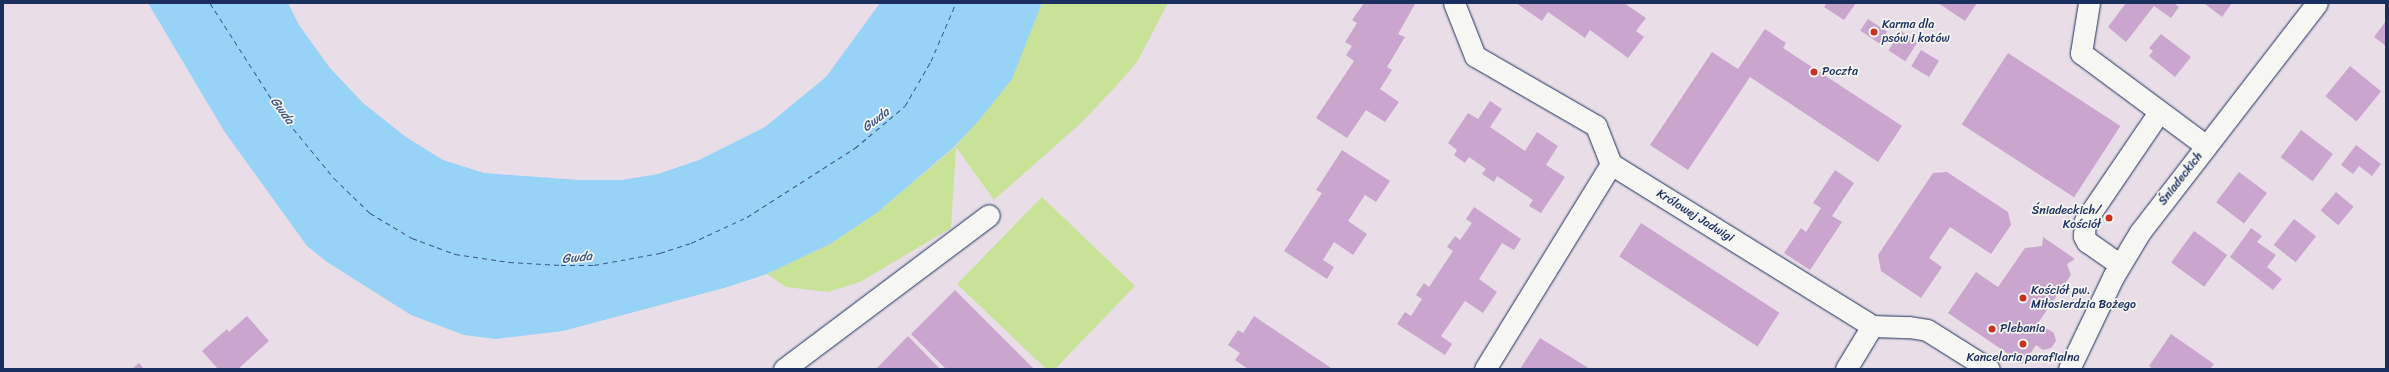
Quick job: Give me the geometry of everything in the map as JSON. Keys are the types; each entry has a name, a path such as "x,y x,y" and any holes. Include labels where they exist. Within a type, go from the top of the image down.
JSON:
{"street":[{"path":"1454,3 1475,56 1596,126 1611,164 1485,369"},
{"path":"2088,3 2081,53 2206,146"},
{"name":"Śniadeckich","path":"2069,369 2119,264 2144,227 2317,3"},
{"path":"2119,264 2087,242 2084,236 2085,221 2159,112"},
{"name":"Królowej Jadwigi","path":"1611,164 1872,326"},
{"path":"784,369 989,215"},
{"path":"1846,369 1872,326 1909,327 1927,330 1989,369"}],"green space":[{"path":"1042,3 1168,3 1137,62 1118,84 1081,123 994,200 956,147 951,228 860,282 828,292 786,287 767,274 830,244 878,212 956,146 1011,79"},
{"path":"1042,197 1135,286 1055,369 1046,369 957,284"}],"water":[{"name":"Gwda","path":"148,3 288,3 299,25 330,68 363,103 406,137 443,160 484,173 579,180 622,180 658,174 699,160 765,127 826,77 880,3 1042,3 1012,79 980,119 955,146 878,212 830,244 767,274 724,288 563,331 496,339 464,335 411,315 327,262 307,246 224,131"}],"building":[{"path":"1364,3 1415,4 1398,34 1405,37 1387,67 1392,70 1380,89 1399,102 1385,122 1366,110 1347,138 1316,118 1354,61 1346,55 1352,46 1345,42 1357,23 1352,20"},
{"path":"1516,3 1624,3 1646,18 1636,31 1644,37 1628,58 1590,30 1585,38 1548,12 1542,21"},
{"path":"1827,3 1856,3 1844,20 1824,7"},
{"path":"1938,3 1977,3 1965,21"},
{"path":"2126,3 2174,3 2179,7 2171,18 2154,6 2126,42 2108,27"},
{"path":"2204,3 2232,3 2222,17"},
{"path":"1868,19 1887,32 1879,43 1860,31"},
{"path":"2386,21 2386,46 2374,37"},
{"path":"1765,29 1786,43 1783,48 1902,126 1878,162 1750,77 1688,170 1650,145 1712,52 1738,69"},
{"path":"1901,31 1918,42 1905,61 1888,50"},
{"path":"2161,34 2191,57 2175,77 2149,56 2153,51 2149,48"},
{"path":"1921,50 1939,61 1929,77 1911,66"},
{"path":"2008,53 2120,126 2074,197 1962,124"},
{"path":"2350,66 2381,91 2357,121 2325,96"},
{"path":"1490,101 1502,109 1490,127 1525,151 1537,132 1558,146 1546,165 1565,177 1541,213 1529,206 1533,200 1497,176 1494,182 1482,174 1486,169 1469,157 1465,163 1454,155 1457,150 1448,143 1468,113 1478,119"},
{"path":"2301,130 2333,154 2312,181 2281,157"},
{"path":"2356,145 2381,164 2372,176 2359,166 2353,174 2341,165"},
{"path":"1342,150 1390,181 1376,202 1365,195 1348,221 1367,234 1353,255 1334,242 1323,260 1334,267 1327,279 1284,251 1322,193 1316,190"},
{"path":"1835,170 1854,183 1832,216 1842,222 1810,270 1784,253 1801,228 1806,232 1821,208 1813,203"},
{"path":"1947,172 2008,212 2011,225 1991,254 1950,227 1929,258 1942,267 1921,298 1881,271 1878,255 1933,173"},
{"path":"2239,172 2267,193 2244,223 2216,202"},
{"path":"2336,192 2354,207 2338,225 2321,210"},
{"path":"1474,207 1521,239 1514,250 1502,243 1479,279 1497,292 1483,313 1465,301 1441,336 1452,344 1445,355 1397,324 1405,312 1411,316 1422,299 1416,295 1424,283 1429,287 1453,251 1447,247 1455,236 1460,240 1472,223 1466,219"},
{"path":"2294,219 2316,236 2296,262 2274,245"},
{"path":"1641,223 1779,313 1758,346 1619,257"},
{"path":"2251,228 2262,236 2257,242 2276,255 2267,267 2282,279 2273,290 2230,257"},
{"path":"2194,231 2227,255 2204,287 2171,263"},
{"name":"Kościół pw. Miłosierdzia Bożego","path":"2043,237 2075,259 2067,264 2071,275 2038,323 2054,333 2056,341 2051,348 2043,350 2036,345 2023,364 1948,313 1976,272 1998,287 2025,248 2042,246"},
{"path":"955,290 1034,369 946,369 911,334"},
{"path":"247,316 269,341 238,369 218,369 202,351 227,329 229,332"},
{"path":"1254,316 1331,368 1248,369 1235,360 1240,353 1228,345 1238,330 1243,333"},
{"path":"2171,334 2214,364 2210,369 2153,369 2149,366"},
{"path":"908,336 940,369 876,369"},
{"path":"1540,338 1590,369 1520,369"},
{"path":"139,363 144,369 132,369"}],"ferry route":[{"path":"210,3 282,115 334,178 370,213 412,238 455,254 509,262 561,265 594,265 660,253 691,243 747,217 855,148 905,106 931,61 956,3"}],"place":[{"name":"Karma dla psów i kotów","path":"1874,32"},
{"name":"Poczta","path":"1814,72"},
{"name":"Śniadeckich/ Kościół","path":"2109,218"},
{"name":"Kościół pw. Miłosierdzia Bożego","path":"2023,298"},
{"name":"Plebania","path":"1992,329"},
{"name":"Kancelaria parafialna","path":"2023,344"}]}
